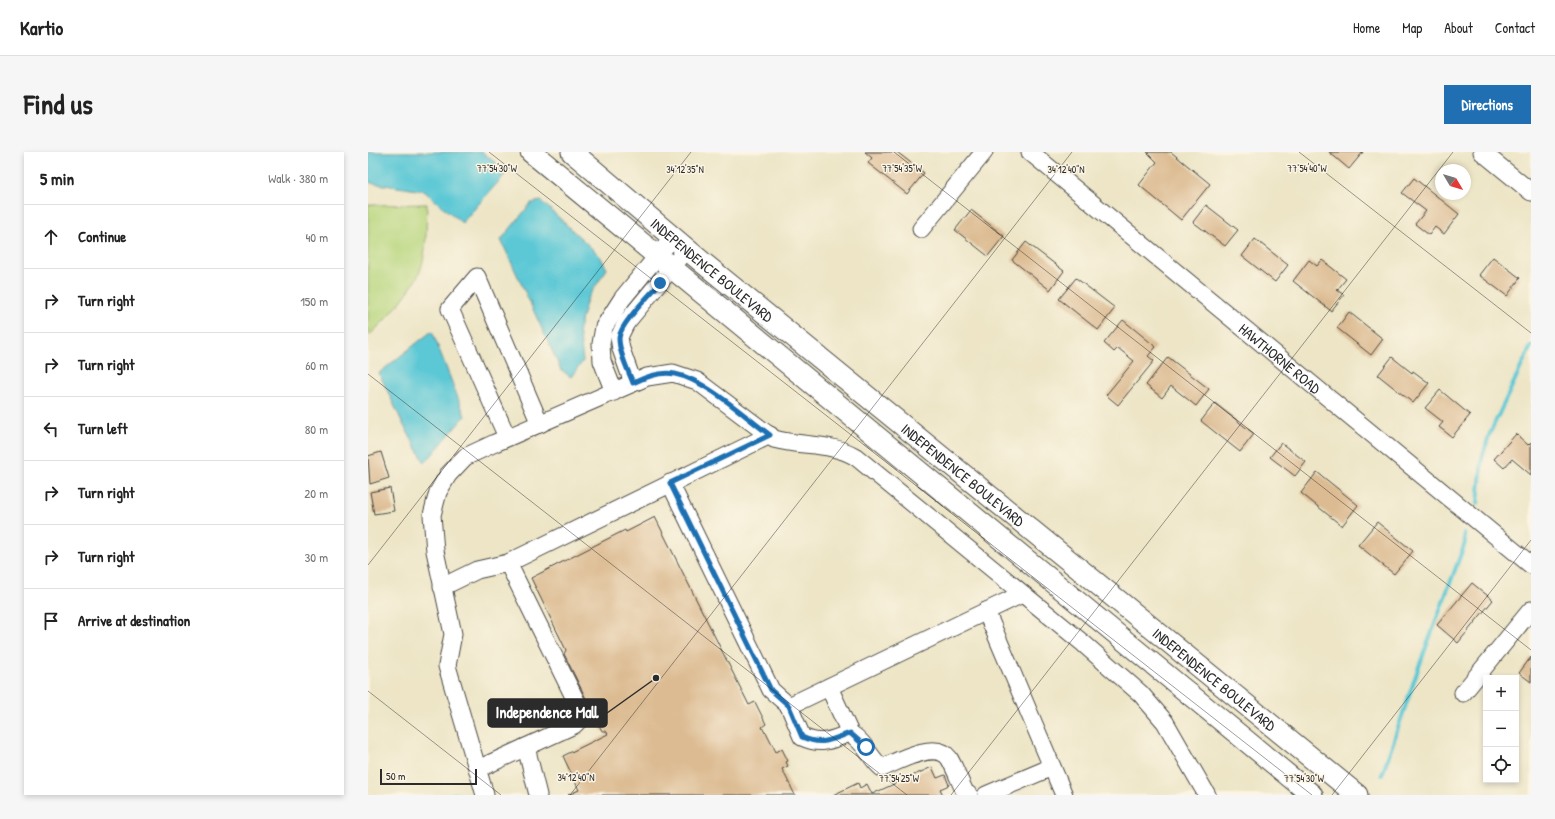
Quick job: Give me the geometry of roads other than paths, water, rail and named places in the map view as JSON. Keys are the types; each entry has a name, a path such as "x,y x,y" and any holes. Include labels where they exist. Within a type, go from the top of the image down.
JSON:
{"main road":[{"name":"INDEPENDENCE BOULEVARD","path":"531,152 1312,795"},
{"name":"INDEPENDENCE BOULEVARD","path":"572,152 680,243 1357,795"}],"street":[{"path":"921,229 984,152"},
{"name":"HAWTHORNE ROAD","path":"1030,152 1531,565"},
{"path":"1482,152 1531,192"},
{"path":"633,383 621,349 619,337 626,323 664,263 680,243"},
{"path":"614,392 602,361 600,344 604,326 610,315 664,263"},
{"path":"507,437 450,309 477,277 540,424"},
{"path":"485,795 447,666 453,634 434,551 432,515 438,492 448,475 465,458 507,437 647,377 673,373 697,381 770,435 788,443 833,447 844,450 856,457 1094,652 1148,702 1165,722 1207,795"},
{"path":"442,587 477,570 508,563 770,435"},
{"path":"670,483 771,690 789,706 802,737 812,742 824,743 850,733"},
{"path":"478,769 574,725 580,719 580,709 508,563"},
{"path":"789,706 1022,594"},
{"path":"1463,693 1531,610"},
{"path":"986,611 1064,795"},
{"path":"829,687 850,733 866,747 873,760 882,768 927,750 938,752 948,757 964,792 969,795"},
{"path":"526,747 538,795"},
{"path":"986,795 1052,767"}],"water":[{"path":"368,152 482,152 507,172 462,223 424,191 371,183 368,181"},
{"path":"541,201 600,256 607,269 587,299 579,329 583,361 571,377 561,370 501,240 531,203"},
{"path":"432,331 465,416 425,463 403,424 379,373"}],"waterway":[{"path":"1478,503 1482,459 1489,435 1531,346"},
{"path":"1382,775 1418,669 1465,543 1464,533"},
{"path":"451,795 456,794"}],"place":[{"name":"Independence Mall","path":"656,678"}]}
